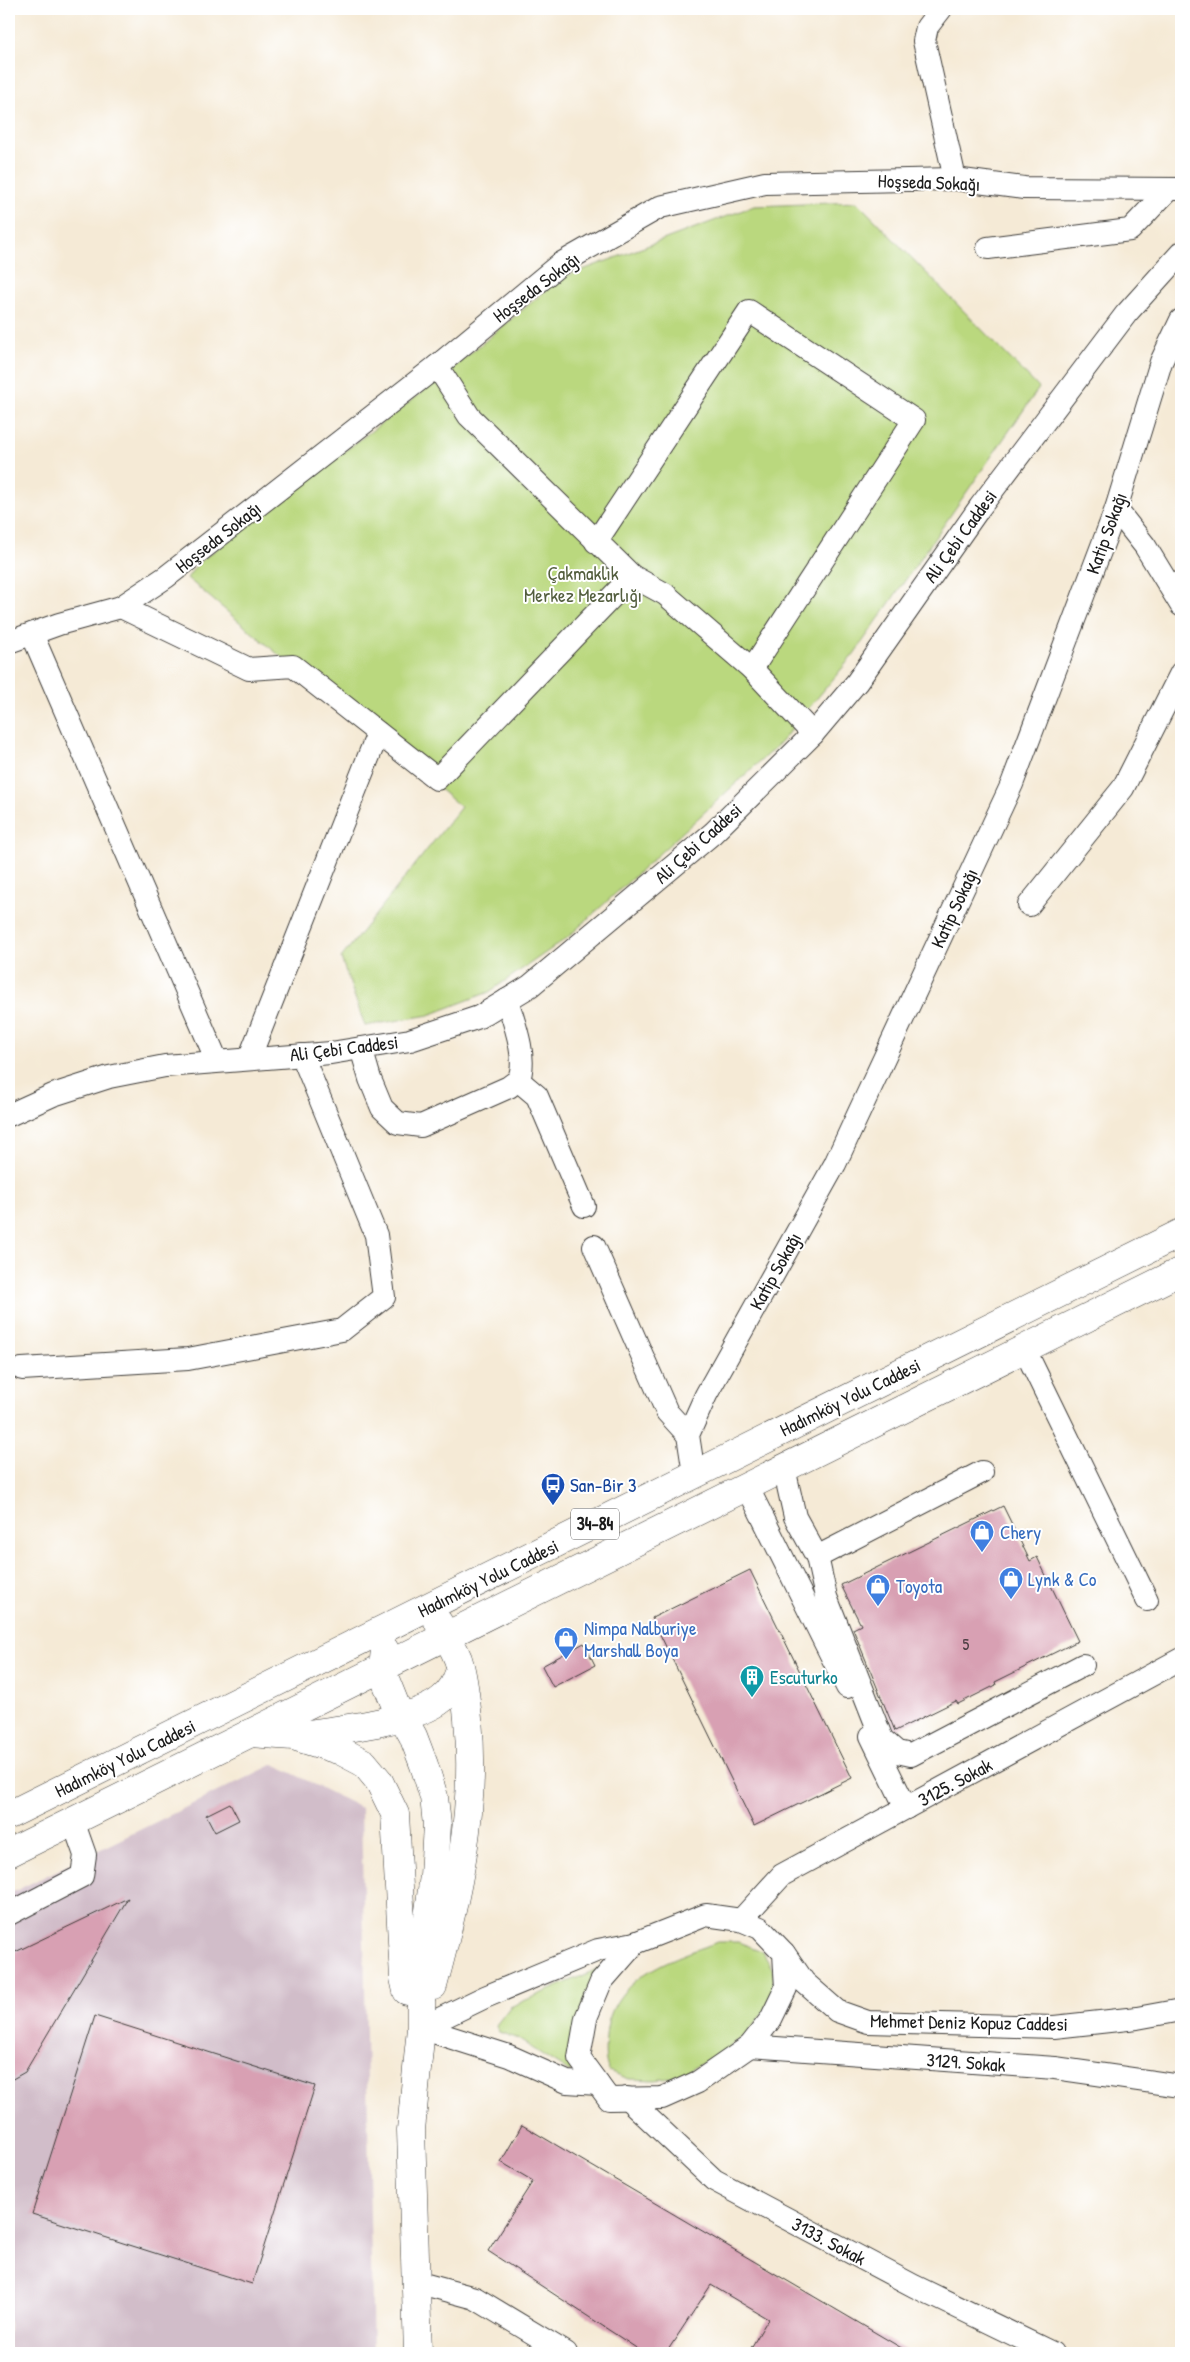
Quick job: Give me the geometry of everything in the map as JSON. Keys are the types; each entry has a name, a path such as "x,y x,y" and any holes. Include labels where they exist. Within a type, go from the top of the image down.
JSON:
{"main road":[{"name":"Hadımköy Yolu Caddesi","path":"9,1815 1181,1233"},
{"name":"Hadımköy Yolu Caddesi","path":"9,1853 1181,1271"},
{"path":"421,2028 446,1937 462,1866 469,1814 471,1748 458,1660 436,1619 425,1609"},
{"path":"400,1621 388,1638 383,1655 383,1668 390,1692 413,1736 424,1764 434,1797 437,1825 434,1876 421,1966 421,2028 411,2130 418,2353"},
{"path":"249,1733 293,1736 338,1730 418,1712 441,1700 451,1692 460,1670"},
{"path":"293,1736 341,1751 364,1763 379,1781 389,1800 395,1814 398,1843 404,1978 411,2007 421,2028"}],"street":[{"path":"940,9 927,27 924,41 955,179"},
{"name":"Hoşseda Sokağı","path":"9,642 121,607 166,577 437,366 560,264 660,207 765,183 955,179 1024,188 1175,189"},
{"path":"988,248 1130,230 1175,189"},
{"name":"Ali Çebi Caddesi","path":"9,1115 53,1096 109,1077 165,1066 302,1055 410,1040 479,1017 530,986 712,833 813,734 857,682 980,506 1126,314 1181,253"},
{"path":"596,542 749,311 914,420 752,668"},
{"name":"Katip Sokağı","path":"688,1435 706,1395 835,1164 1012,784 1116,509 1161,362 1181,320"},
{"path":"437,366 470,416 596,542 632,576 665,594 752,668 813,734"},
{"path":"1116,509 1145,546 1181,605"},
{"path":"121,607 249,669 293,666 437,779 632,576"},
{"path":"32,634 217,1061"},
{"path":"1029,905 1123,788 1181,673"},
{"path":"249,1059 378,733"},
{"path":"361,1048 370,1079 382,1108 398,1123 421,1126 509,1087 518,1080 522,1066 518,1034 507,1000"},
{"path":"22,1369 188,1359 342,1330 384,1297 376,1235 302,1055"},
{"path":"518,1080 537,1096 584,1206"},
{"path":"594,1246 667,1412 688,1435 694,1474"},
{"path":"1024,1348 1148,1600"},
{"path":"784,1468 795,1517 817,1556 826,1596 882,1739 897,1752 911,1755 1083,1665"},
{"path":"817,1556 982,1472"},
{"path":"747,1486 906,1808"},
{"name":"3125. Sokak","path":"740,1920 782,1875 1181,1659"},
{"path":"9,1914 82,1876 85,1855 73,1821"},
{"name":"Mehmet Deniz Kopuz Caddesi","path":"421,2028 486,1997 598,1950 635,1943 706,1915 740,1920 762,1929 784,1953 804,1982 837,2011 868,2022 1054,2027 1137,2018 1181,2010"},
{"path":"635,1943 602,1982 586,2018 579,2058 609,2099 662,2098 698,2082 750,2046 771,2019 786,1988 784,1953"},
{"path":"1137,2018 1181,1993"},
{"path":"421,2028 509,2056 567,2082 598,2084"},
{"name":"3129. Sokak","path":"750,2046 1055,2068 1181,2086"},
{"name":"3133. Sokak","path":"627,2098 714,2180 914,2286 1052,2353"},
{"path":"416,2282 475,2298 566,2353"}],"shaded area":[{"path":"274,1764 361,1808 373,2353 9,2353 9,1894"}],"green space":[{"name":"Çakmaklık Merkez Mezarlığı","path":"857,202 1039,388 854,654 779,744 567,938 489,992 429,1015 365,1026 341,958 461,807 187,578 198,563 437,381 561,278 754,206"},
{"path":"718,1942 738,1942 762,1951 773,1970 774,1984 771,2002 746,2035 724,2051 677,2077 655,2080 629,2079 609,2071 605,2050 606,2037 610,2016 619,1999 631,1985 646,1973 681,1956"},
{"path":"602,1967 571,2053 571,2073 518,2039 499,2032 496,2025 510,2007"}],"building":[{"path":"1003,1506 1030,1561 1037,1557 1078,1641 995,1682 996,1685 958,1704 956,1701 895,1731 853,1629 861,1625 841,1585"},
{"name":"Escuturko","path":"750,1570 852,1778 754,1826 652,1618"},
{"path":"584,1643 595,1665 553,1687 542,1666"},
{"path":"230,1803 239,1820 215,1832 206,1815"},
{"path":"128,1898 25,2072 9,2081 9,1955"},
{"path":"95,2016 315,2086 252,2284 32,2214"},
{"path":"522,2125 910,2353 748,2353 768,2319 711,2285 666,2353 644,2353 488,2251 533,2181 501,2162"}],"place":[{"name":"San-Bir 3","path":"553,1506"},
{"name":"Chery","path":"982,1553"},
{"name":"Lynk & Co","path":"1011,1600"},
{"name":"Toyota","path":"878,1607"},
{"name":"Nimpa Nalburiye Marshall Boya","path":"566,1660"},
{"name":"Escuturko","path":"752,1698"}]}
